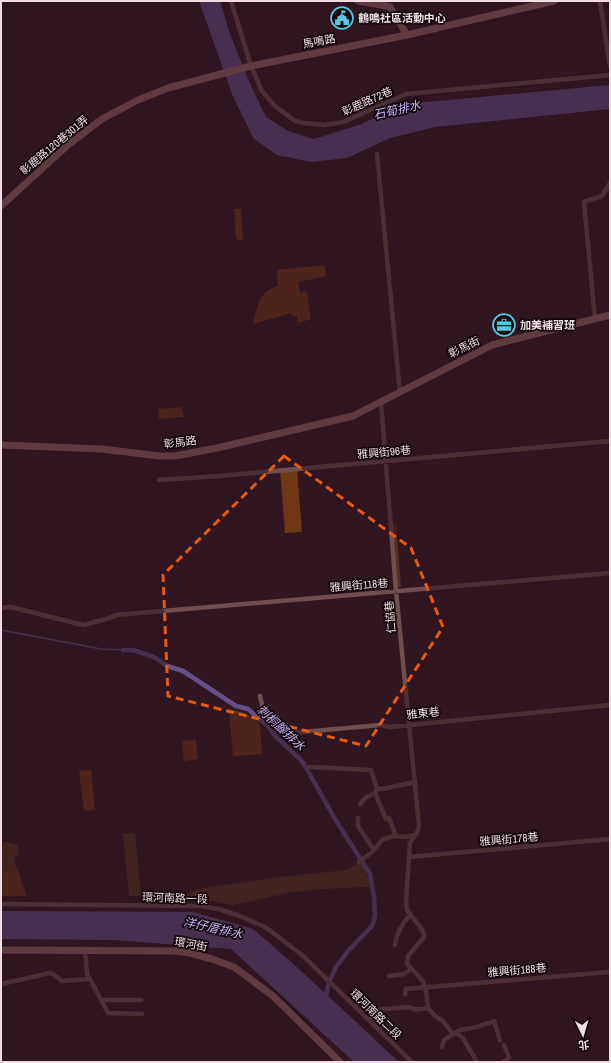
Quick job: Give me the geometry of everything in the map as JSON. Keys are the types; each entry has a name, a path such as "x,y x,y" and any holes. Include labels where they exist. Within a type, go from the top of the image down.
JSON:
{"street":[{"name":"彰鹿路72巷","path":"231,1 251,66 262,91 275,106 295,121 304,123 324,125 344,122 406,94 610,75"},
{"path":"358,1 382,5 390,8 407,35"},
{"name":"馬鳴路","path":"216,76 251,66 407,35 554,1"},
{"path":"600,1 610,66"},
{"name":"彰鹿路120巷301弄","path":"1,206 73,141 112,113 138,100 168,88 216,76"},
{"path":"377,154 400,392"},
{"path":"595,319 584,202 602,196 610,183"},
{"name":"彰馬街","path":"359,414 492,345 610,315"},
{"name":"仁協巷","path":"381,402 387,461 396,591 419,826 418,832 410,844 406,900 407,910 421,928 424,937 408,956 407,964 411,969"},
{"name":"彰馬路","path":"1,446 102,449 159,456 175,456 217,448 359,414"},
{"name":"雅興街96巷","path":"159,480 610,441"},
{"name":"雅興街118巷","path":"1,608 11,607 83,625 116,615 610,573"},
{"name":"雅東巷","path":"260,696 265,716 282,731 292,733 380,725 390,726 610,705"},
{"path":"309,767 371,770 376,791 386,819 389,818 396,836"},
{"path":"360,804 365,798 376,791 415,782"},
{"path":"358,818 358,826 374,850"},
{"path":"359,862 372,852 383,839 396,836 405,837 416,835"},
{"name":"雅興街178巷","path":"409,857 610,839"},
{"name":"環河南路一段","path":"1,904 188,906 219,909 265,927 303,956 326,979"},
{"path":"395,945 395,939 398,931 410,915"},
{"name":"環河街","path":"1,950 174,951 212,958 234,967 273,996 340,1062"},
{"path":"85,951 87,974 108,1013 142,1014"},
{"path":"388,976 404,974 411,969 422,981 425,988 428,1008 435,1016 443,1021 453,1034 458,1034 463,1038 477,1062"},
{"name":"雅興街188巷","path":"405,994 406,989 610,972"},
{"path":"1,984 50,973 62,981 90,979"},
{"name":"環河南路二段","path":"326,979 412,1062"},
{"path":"101,1000 141,1000"},
{"path":"370,1021 373,1017 374,1010 409,1007 412,1009 428,1008"},
{"path":"442,1047 444,1040 460,1030 477,1027 494,1021 500,1040"},
{"path":"503,1062 509,1058 504,1045"}],"highlighted area":[{"path":"284,456 411,548 443,627 366,746 168,696 163,575"}],"shaded area":[{"path":"234,209 241,209 243,240 240,241 236,238"},
{"path":"325,266 326,276 298,282 300,293 307,292 311,319 298,323 297,316 293,316 291,313 253,324 260,300 272,288 278,286 277,270"},
{"path":"182,407 184,417 159,419 158,409"},
{"path":"297,469 302,532 285,533 280,470"},
{"path":"393,525 396,525 401,587 397,587"},
{"path":"229,709 250,716 260,725 262,754 233,756"},
{"path":"196,740 198,759 184,761 182,741"},
{"path":"91,770 95,810 84,811 79,771"},
{"path":"135,833 141,896 129,896 123,834"},
{"path":"1,842 18,845 18,855 15,856 14,860 26,892 1,892"},
{"path":"363,861 370,887 319,889 293,892 232,905 183,895 203,888 346,870"},
{"path":"18,871 22,890 27,896 1,896 1,873 7,874"}],"water":[{"name":"石筍排水","path":"199,1 220,1 230,34 248,79 266,117 288,131 314,139 359,125 405,104 610,85 610,109 435,127 390,138 347,158 311,162 277,155 253,138 232,94"},
{"name":"洋仔厝排水","path":"1,911 193,912 253,929 299,969 399,1062 354,1062 231,949 113,940 1,939"}],"waterway":[{"name":"刺桐腳排水","path":"1,630 101,649 123,650"},
{"name":"刺桐腳排水","path":"123,650 133,650 154,657 167,666 183,671 236,706 248,709 270,728 276,737 304,764 335,819 370,874 374,897 375,916 372,926 348,951 336,967 329,982 325,1000"}],"place":[{"name":"鶴鳴社區活動中心","path":"342,18"},
{"name":"加美補習班","path":"504,325"}]}
